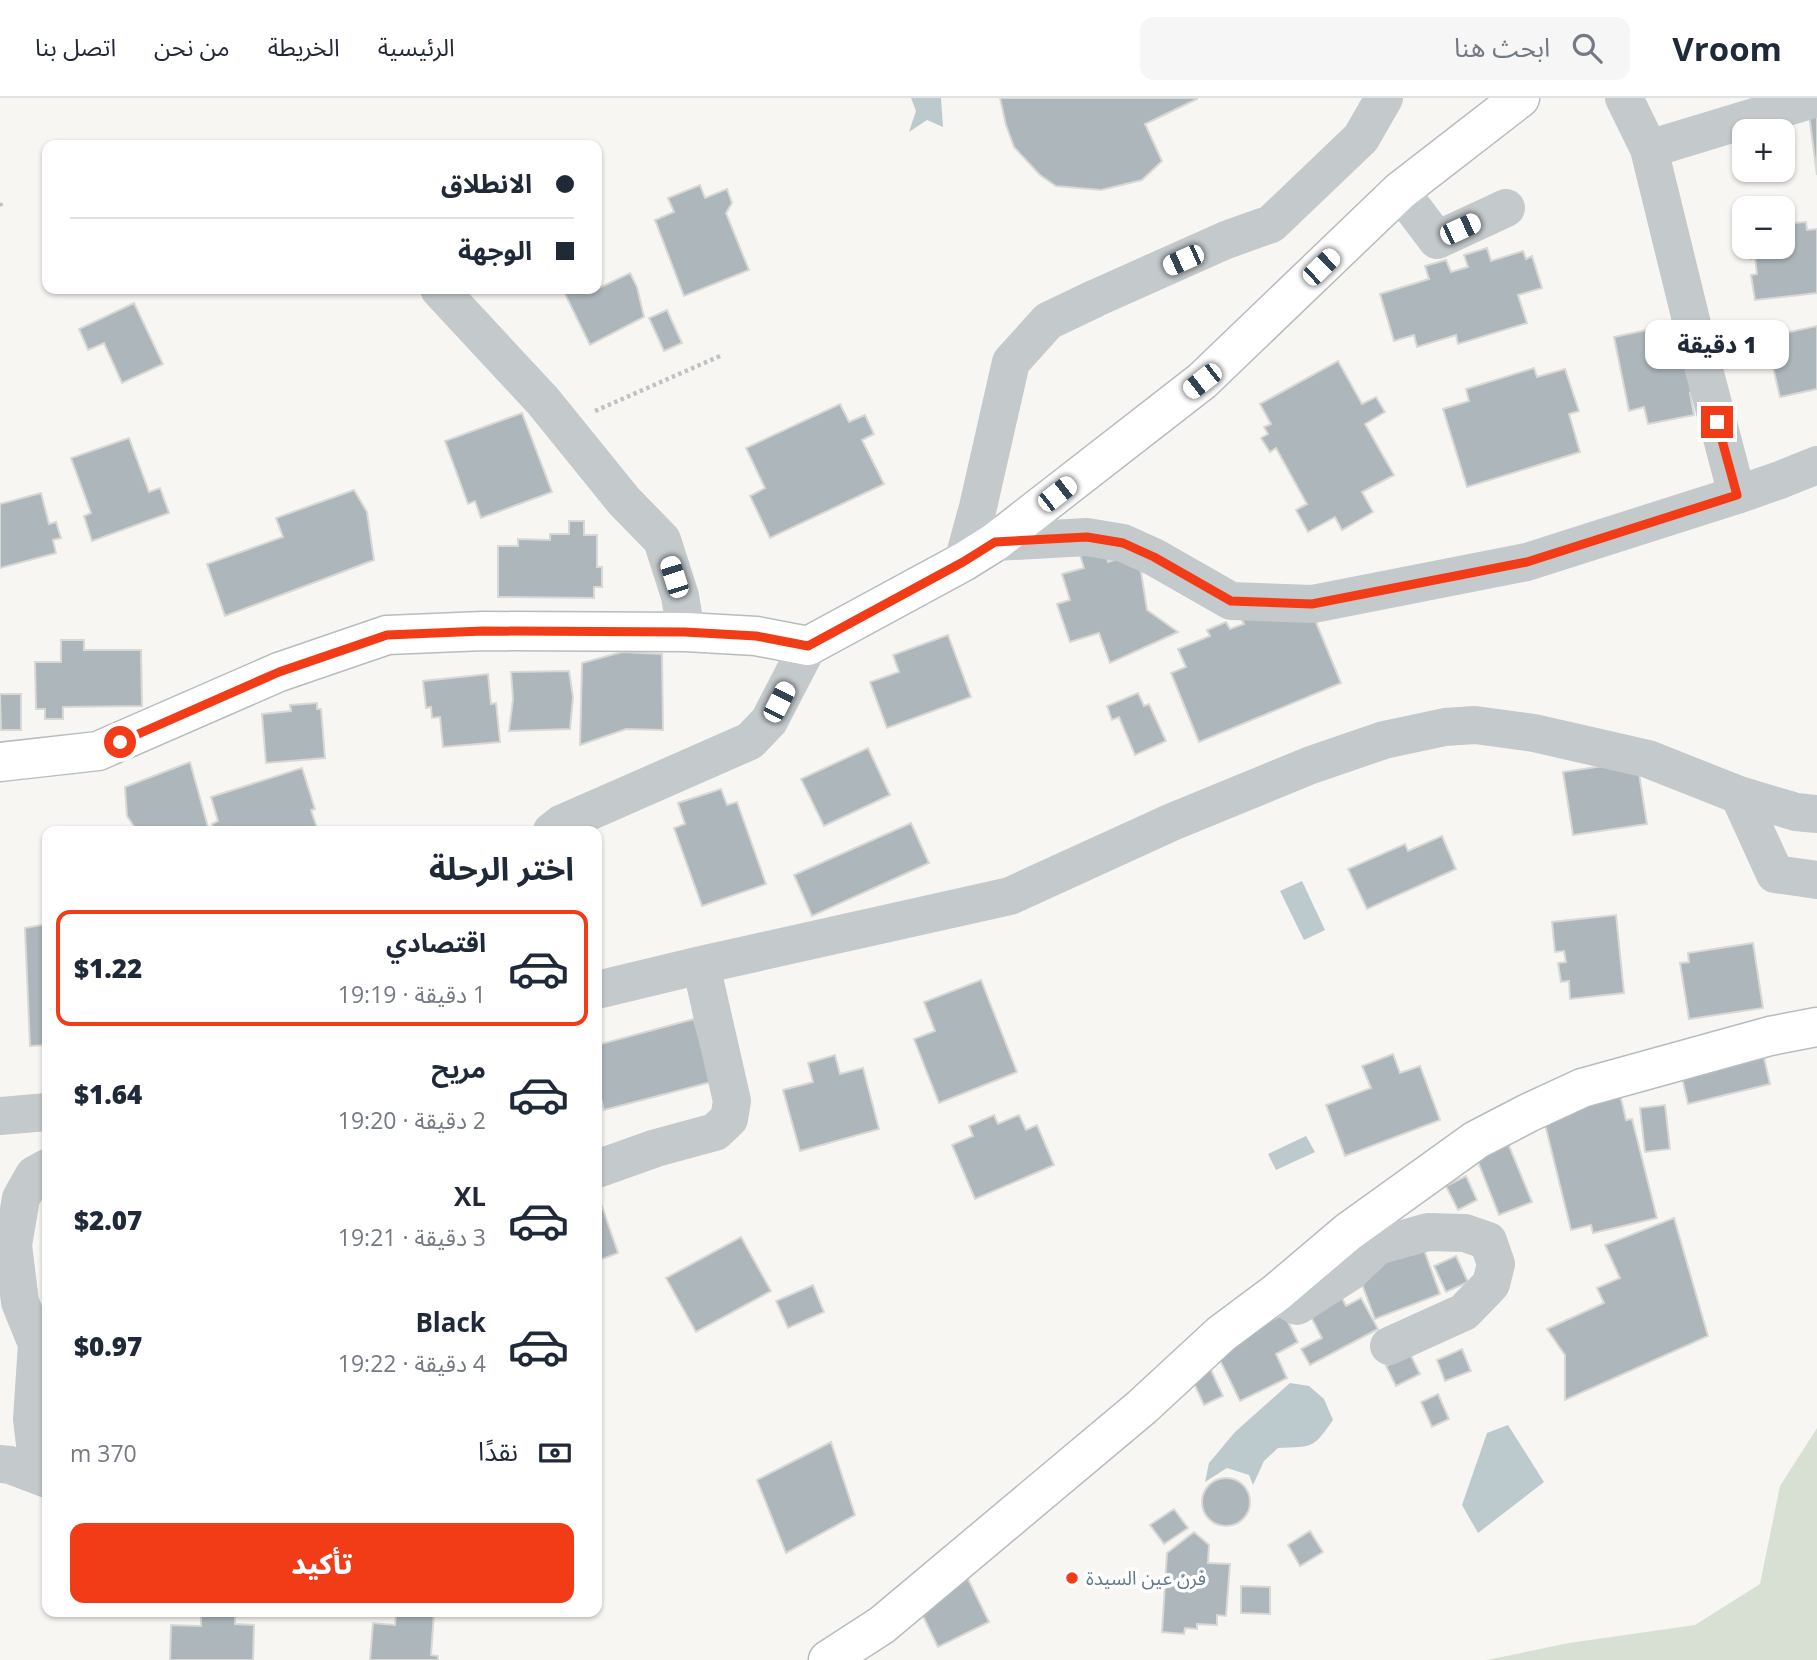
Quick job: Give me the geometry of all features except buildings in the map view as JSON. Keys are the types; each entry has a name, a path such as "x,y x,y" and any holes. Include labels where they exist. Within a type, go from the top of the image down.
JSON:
{"main road":[{"path":"0,762 97,751 279,672 387,635 483,631 685,632 756,636 808,646 995,542 1202,381 1401,191 1520,98"},
{"path":"828,1660 882,1625 1142,1407 1221,1334 1276,1293 1348,1232 1476,1140 1528,1112 1582,1088 1770,1036 1817,1027"}],"street":[{"path":"963,562 1011,362 1048,321 1226,240 1271,224 1362,138 1384,98"},
{"path":"1625,98 1649,149 1737,495"},
{"path":"1649,149 1817,98"},
{"path":"1401,191 1437,240 1506,208"},
{"path":"444,294 543,401 624,501 662,540 680,596 685,632"},
{"path":"995,542 1087,537 1123,543 1154,557 1231,601 1312,604 1527,562 1737,495 1817,465"},
{"path":"558,826 750,741 769,721 808,646"},
{"path":"602,989 1010,896 1172,822 1311,765 1384,740 1445,727 1475,725 1534,733 1648,759 1739,795 1796,812 1817,814"},
{"path":"1739,795 1775,874 1817,880"},
{"path":"602,1167 656,1148 715,1132 729,1119 732,1101 701,965"},
{"path":"0,1116 42,1112"},
{"path":"42,1171 34,1175 21,1198 13,1245 20,1302 42,1343 32,1419 37,1461 42,1470"},
{"path":"1276,1293 1297,1306 1350,1272 1377,1246 1427,1232 1465,1233 1488,1241 1496,1264 1490,1284 1464,1312 1389,1346"},
{"path":"0,1464 42,1476"}],"path":[{"path":"562,425 720,356"}],"shaded area":[{"path":"911,98 941,98 943,127 927,120 909,132 916,111"},
{"path":"1302,881 1325,930 1304,940 1280,891"},
{"path":"1306,1136 1315,1152 1276,1170 1268,1154"},
{"path":"1290,1383 1309,1386 1324,1399 1333,1420 1316,1442 1305,1446 1278,1448 1264,1461 1253,1485 1249,1475 1227,1468 1205,1482 1209,1463 1235,1432"},
{"path":"1508,1425 1544,1482 1478,1533 1462,1505 1487,1433"},
{"path":"1817,1428 1817,1660 1487,1660 1569,1643 1695,1625 1760,1584 1780,1486"}],"place":[{"name":"فرن عين السيدة","path":"1072,1578"}],"route":[{"path":"120,742 279,672 387,635 483,631 685,632 756,636 808,646 995,542 1087,537 1123,543 1154,557 1231,601 1312,604 1527,562 1737,495 1717,422"}]}
